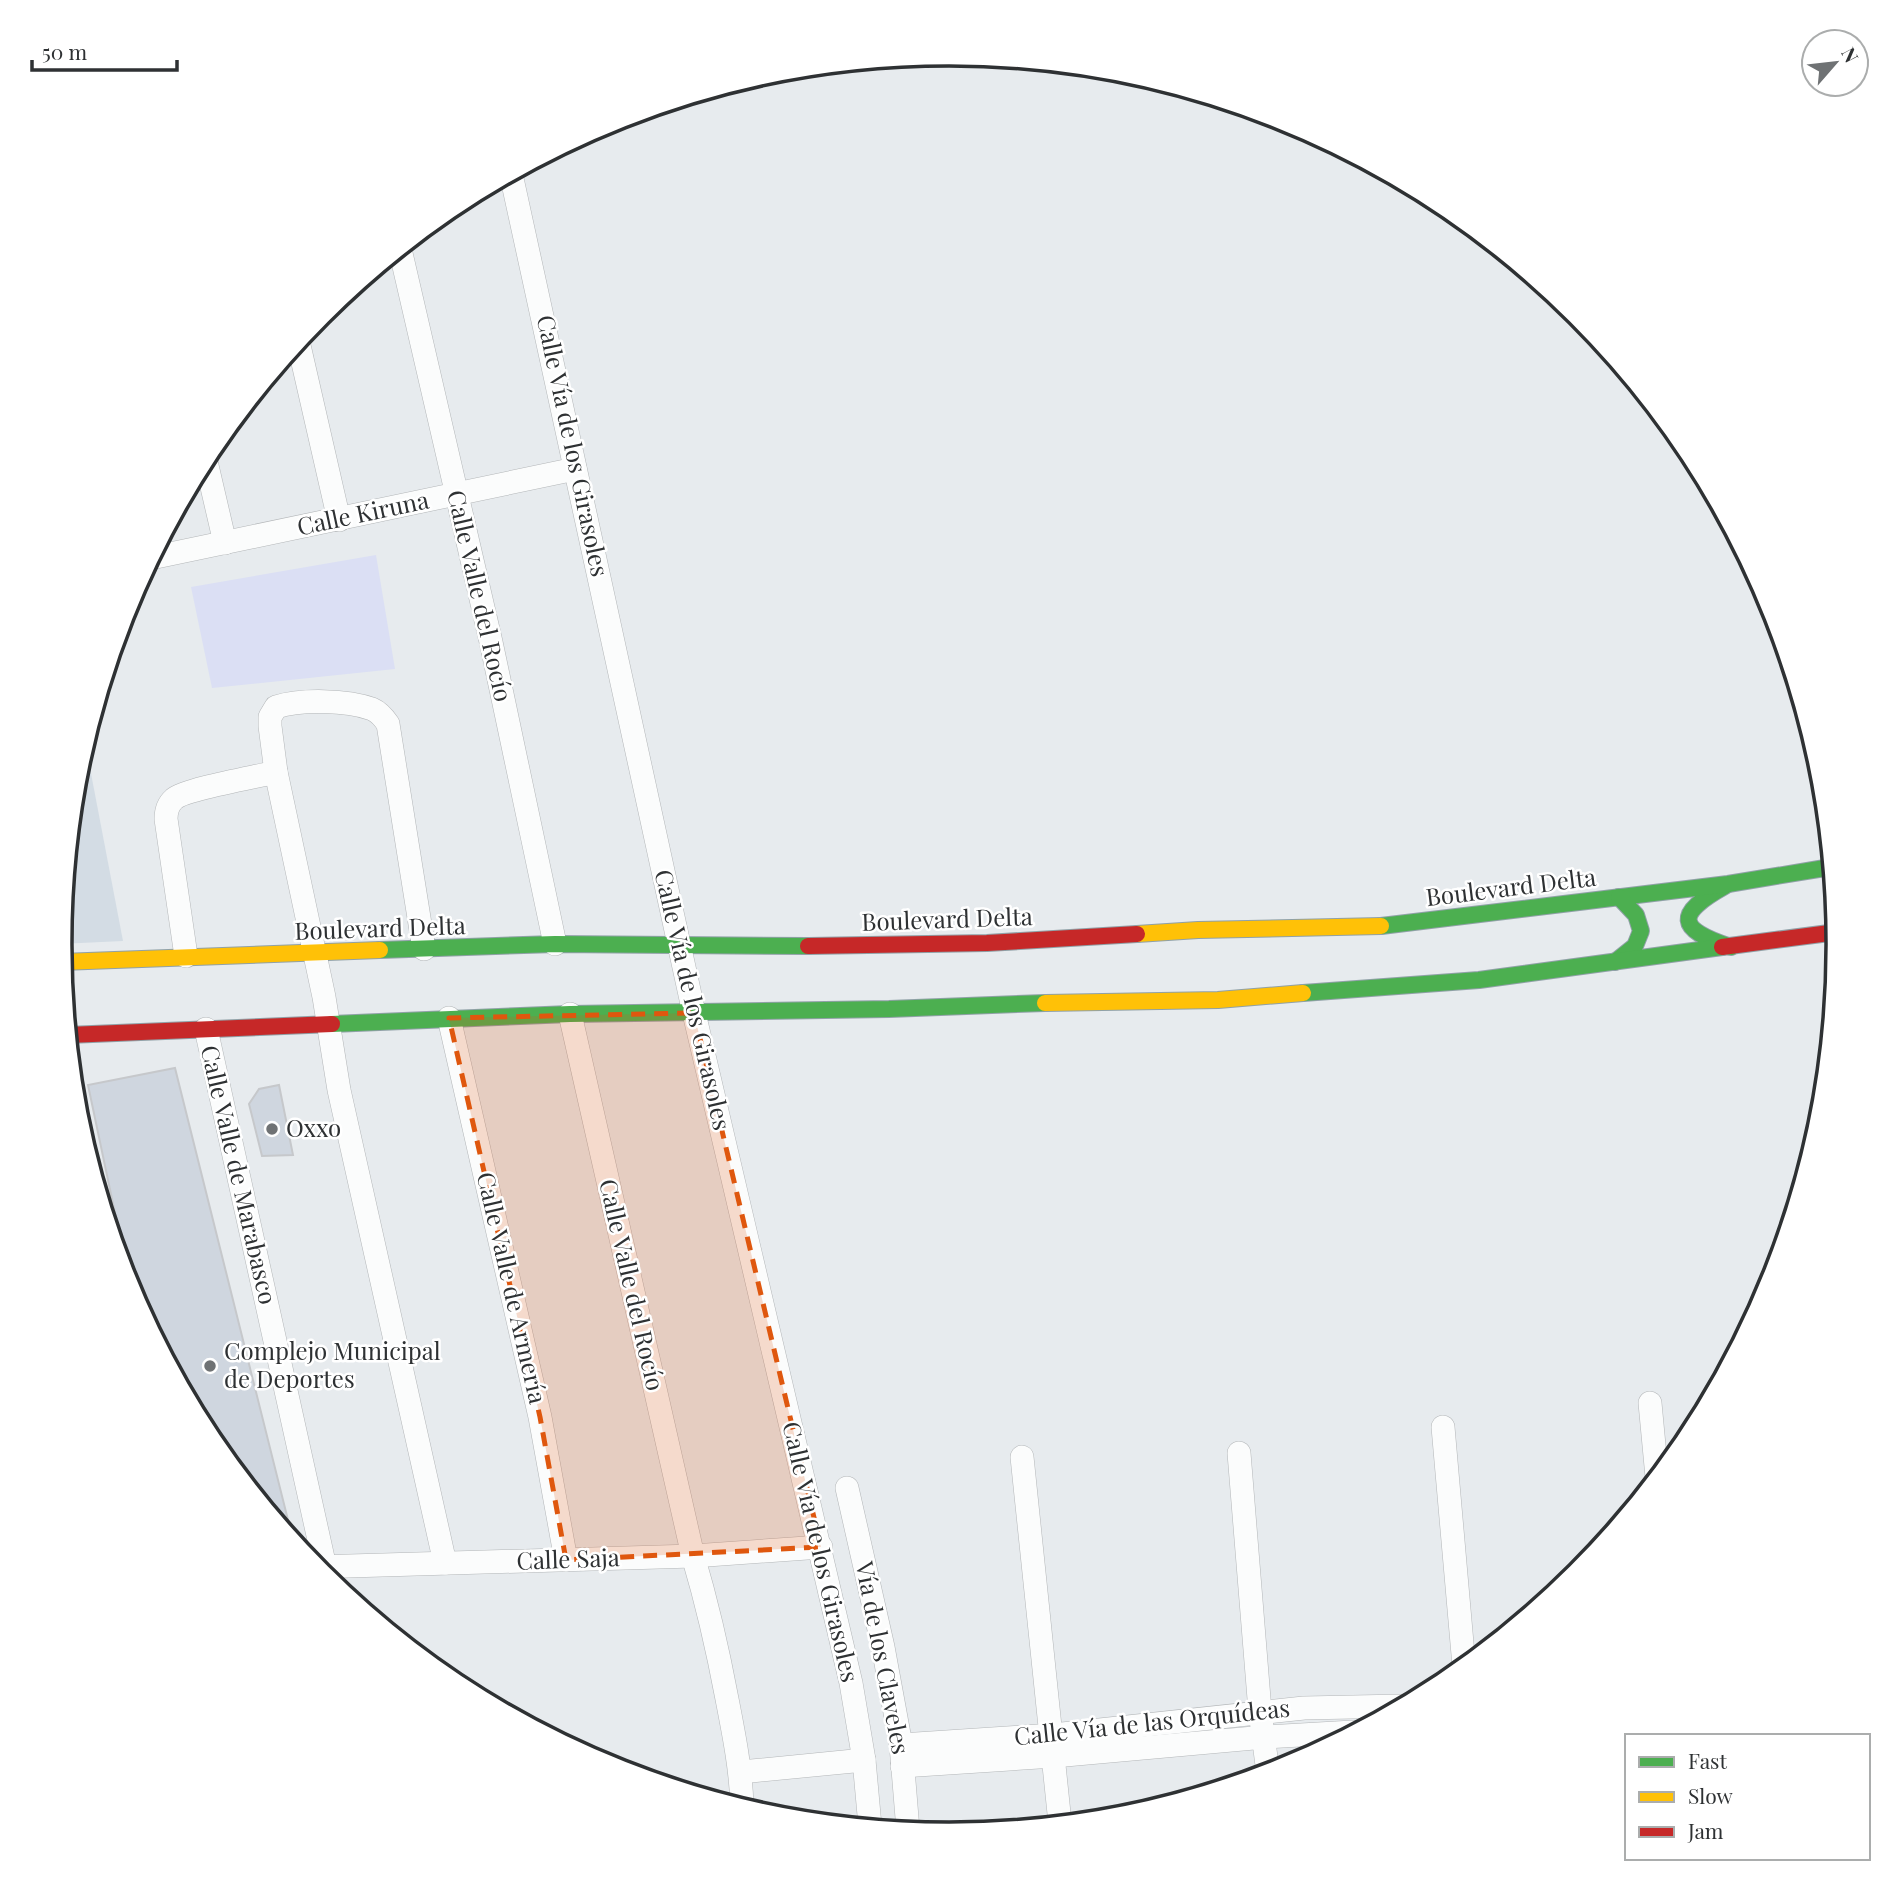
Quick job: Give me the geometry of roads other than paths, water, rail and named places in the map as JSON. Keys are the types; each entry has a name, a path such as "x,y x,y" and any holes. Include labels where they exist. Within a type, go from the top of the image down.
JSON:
{"main road":[{"name":"Boulevard Delta","path":"72,961 186,956 313,955 555,944 679,946 987,943 1198,930 1381,926 1728,884 1823,868"},
{"path":"1728,884 1694,904 1687,918 1688,924 1699,935 1731,947"},
{"path":"1615,962 1634,949 1642,935 1633,910 1619,897"},
{"path":"76,1035 570,1014 1217,1000 1479,980 1826,934"}],"street":[{"name":"Calle Vía de los Girasoles","path":"513,182 694,1013 821,1548 864,1760 869,1818"},
{"name":"Calle Valle del Rocío","path":"402,258 494,656 555,944"},
{"path":"301,353 339,520"},
{"name":"Calle Kiruna","path":"162,556 575,469"},
{"path":"209,473 225,543"},
{"path":"424,949 388,724 375,710 326,702 276,707 270,717 276,772 339,1090 445,1563"},
{"path":"186,956 166,810 177,797 190,791 276,772"},
{"name":"Calle Valle del Rocío","path":"570,1014 721,1670 741,1772 742,1797"},
{"name":"Calle Valle de Armería","path":"449,1018 540,1417 566,1560"},
{"name":"Calle Valle de Marabasco","path":"206,1029 317,1551"},
{"path":"1650,1403 1656,1463"},
{"path":"1443,1427 1463,1655"},
{"path":"1239,1453 1260,1711 1267,1762"},
{"path":"1023,1457 1059,1814"},
{"name":"Vía de los Claveles","path":"847,1488 883,1647 902,1755 907,1821"},
{"name":"Calle Saja","path":"332,1567 693,1556 821,1548"},
{"name":"Calle Vía de las Orquídeas","path":"1053,1746 1260,1711 1384,1706"},
{"name":"Calle Vía de las Orquídeas","path":"902,1755 1332,1733"},
{"path":"741,1772 864,1760"}],"place":[{"name":"Oxxo","path":"272,1129"},
{"name":"Complejo Municipal de Deportes","path":"210,1366"}]}
